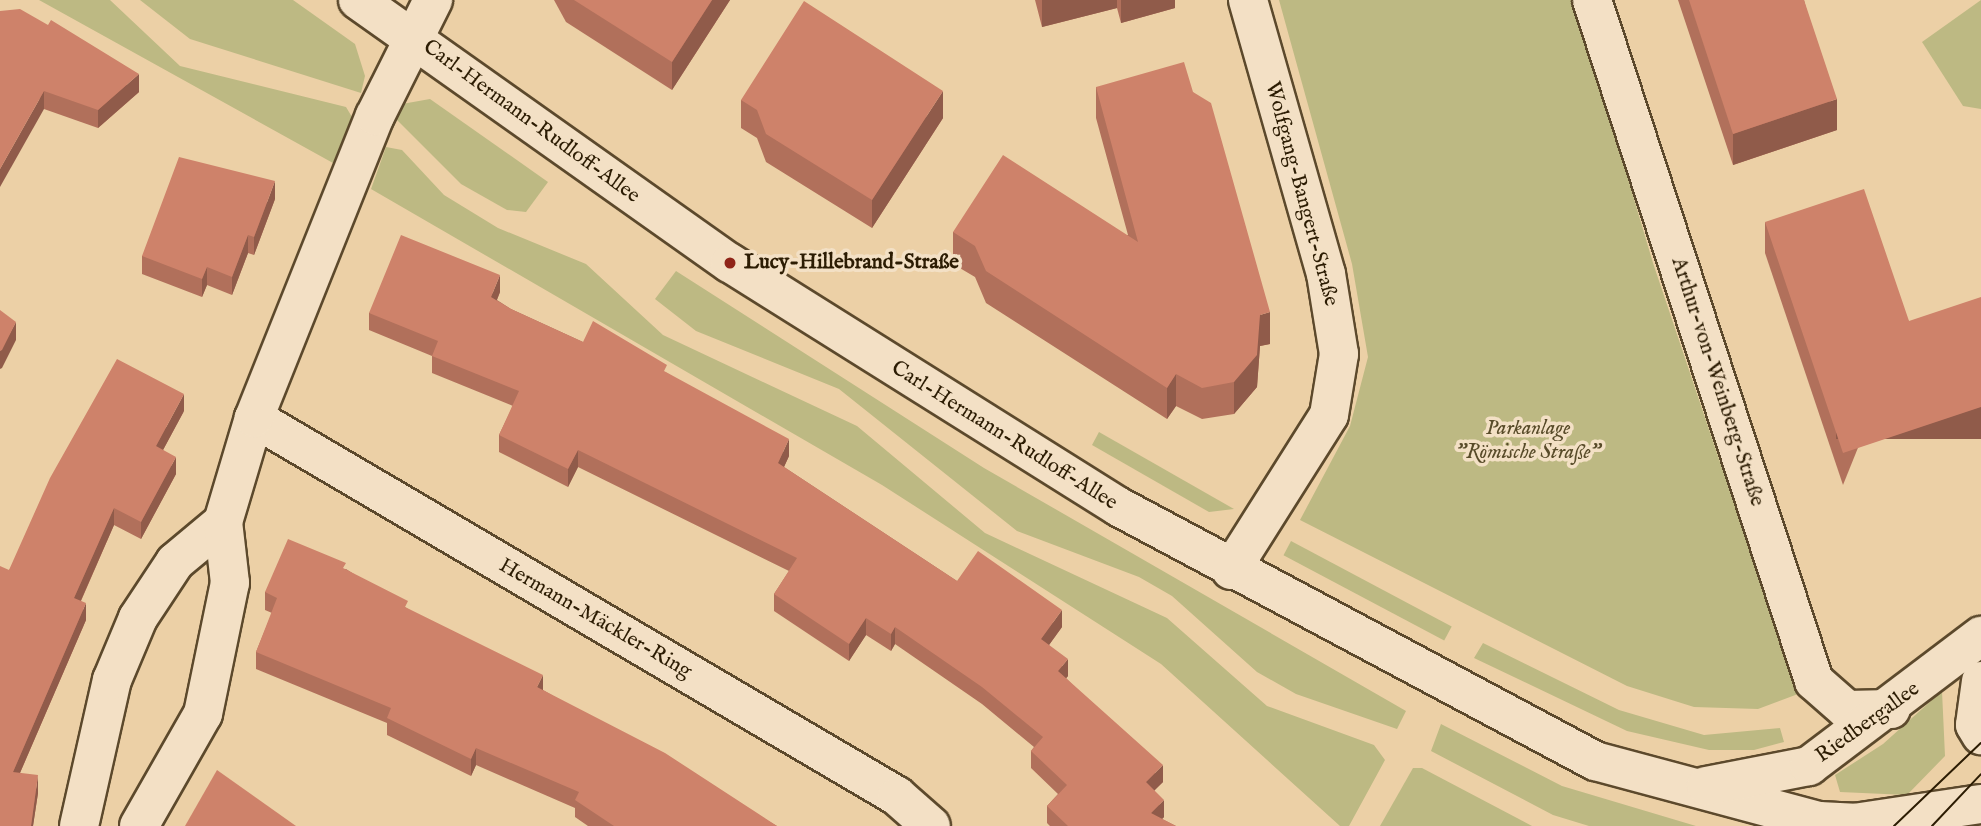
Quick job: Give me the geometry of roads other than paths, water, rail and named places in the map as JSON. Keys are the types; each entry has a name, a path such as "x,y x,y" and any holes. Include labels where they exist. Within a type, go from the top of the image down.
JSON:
{"street":[{"name":"Carl-Hermann-Rudloff-Allee","path":"358,0 730,263 1119,507 1231,570 1595,761 1696,788"},
{"path":"139,826 203,714 230,583 223,522 254,418 413,37 433,0"},
{"name":"Wolfgang-Bangert-Straße","path":"1231,570 1329,415 1339,354 1326,274 1248,0"},
{"name":"Arthur-von-Weinberg-Straße","path":"1592,0 1814,681 1847,710 1891,709"},
{"name":"Hermann-Mäckler-Ring","path":"254,418 886,790 931,826"},
{"path":"79,826 112,680 138,618 175,562 223,522"},
{"name":"Riedbergallee","path":"1696,788 1809,766 1891,709 1981,636"},
{"path":"1981,681 1975,725 1981,735"},
{"path":"1696,788 1819,821 1854,823 1981,804"}],"tram line":[{"path":"1894,826 1981,743"},
{"path":"1932,826 1981,774"}],"place":[{"name":"Lucy-Hillebrand-Straße","path":"730,263"}],"park label":[{"name":"Parkanlage \"Römische Straße\"","path":"1528,441"}]}
